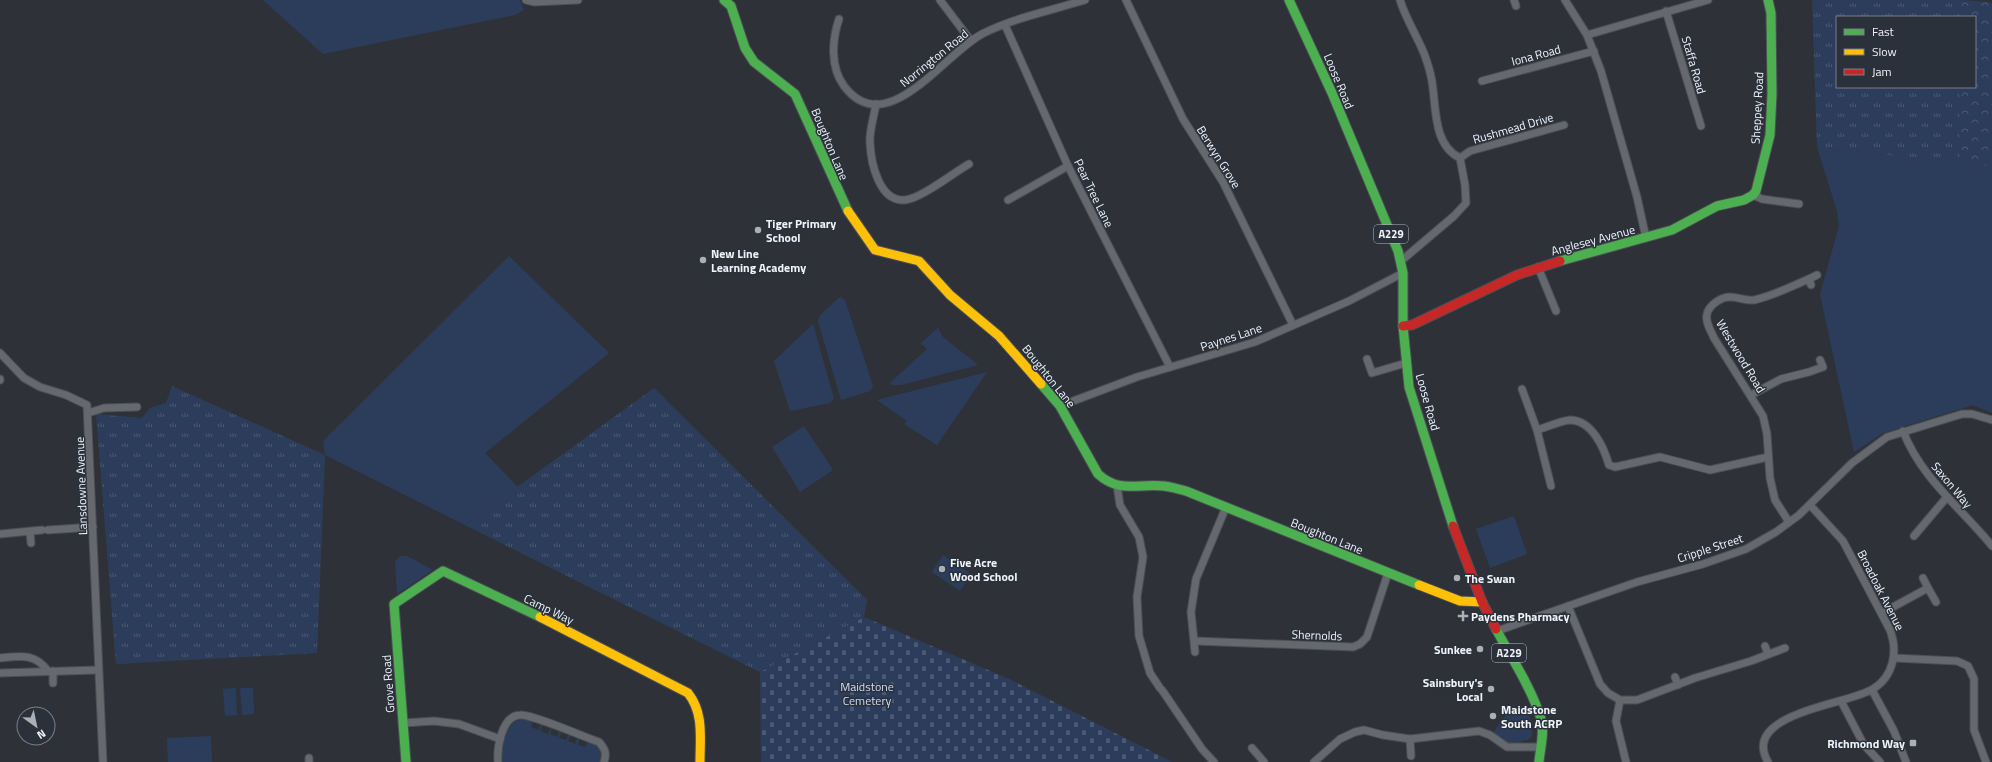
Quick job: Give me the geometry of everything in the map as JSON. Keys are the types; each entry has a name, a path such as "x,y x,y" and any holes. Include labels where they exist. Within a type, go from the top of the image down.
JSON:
{"main road":[{"name":"Boughton Lane","path":"724,0 731,6 752,60 760,69 787,86 795,94 843,204 867,241 875,250 888,254 908,257 919,261 926,267 950,296 976,316 1011,348 1060,406 1098,474 1107,482 1116,486 1164,486 1176,488 1460,601 1475,603 1482,602"},
{"name":"Loose Road","path":"1289,0 1332,93 1385,217 1401,261 1403,273 1403,326 1409,387 1454,529 1482,602 1538,712 1542,734 1539,762"},
{"name":"Sheppey Road","path":"1753,195 1756,191 1764,162 1771,122 1771,13 1768,0"},
{"path":"1646,238 1679,227 1716,206 1744,200 1753,195"},
{"name":"Anglesey Avenue","path":"1403,326 1412,325 1497,284 1538,268 1646,238"},
{"name":"Camp Way","path":"394,604 443,571 668,681 688,693 694,699 699,712 700,762"},
{"name":"Grove Road","path":"394,604 406,762"}],"street":[{"path":"526,0 534,2 578,0"},
{"path":"940,0 971,41"},
{"name":"Norrington Road","path":"839,19 833,39 836,67 840,79 847,89 858,98 876,104 893,102 905,96 971,41 986,32 1085,0"},
{"name":"Berwyn Grove","path":"1126,0 1183,119 1223,182 1294,325"},
{"path":"1400,0 1407,21 1425,56 1431,79 1437,122 1442,139 1451,152 1460,158 1465,185 1466,203 1454,216 1401,261"},
{"name":"Anglesey Avenue","path":"1565,0 1587,35 1594,50 1637,197 1646,238"},
{"path":"1587,35 1708,0"},
{"name":"Staffa Road","path":"1666,11 1701,126"},
{"name":"Pear Tree Lane","path":"1005,25 1068,166 1170,367"},
{"name":"Iona Road","path":"1482,81 1594,50"},
{"path":"876,104 870,142 873,167 881,185 892,197 904,200 917,197 969,164"},
{"name":"Rushmead Drive","path":"1460,158 1470,151 1564,125"},
{"path":"1008,200 1068,166"},
{"path":"1753,195 1762,199 1799,204"},
{"path":"1538,268 1556,311"},
{"name":"Paynes Lane","path":"1060,406 1110,386 1255,342 1349,301 1403,273"},
{"name":"Westwood Road","path":"1789,522 1775,500 1770,478 1763,416 1714,338 1708,325 1707,314 1712,305 1719,299 1729,297 1753,300 1810,282 1817,275"},
{"path":"0,353 24,378 40,387 66,395 87,405 88,413 104,408 137,407"},
{"path":"1367,359 1372,373 1406,363"},
{"path":"1751,395 1781,379 1809,372 1821,363"},
{"path":"1522,389 1537,430 1551,486"},
{"name":"Lansdowne Avenue","path":"88,413 103,762"},
{"name":"Cripple Street","path":"1497,631 1637,582 1728,556 1746,549 1789,522 1810,505 1852,463 1887,437 1962,414 1972,414 1992,420"},
{"path":"1537,430 1570,420 1580,422 1595,435 1604,450 1609,465 1615,467 1660,457 1710,470 1768,457"},
{"name":"Saxon Way","path":"1903,431 1917,459 1930,480 1992,546"},
{"path":"1116,486 1120,505 1140,537 1143,557 1137,597 1139,636 1150,673 1202,749 1214,762"},
{"path":"1914,536 1947,497"},
{"name":"Broadoak Avenue","path":"1768,762 1763,750 1763,742 1773,726 1788,719 1872,690 1884,680 1894,658 1893,638 1882,613 1843,541 1810,505"},
{"path":"1195,652 1191,612 1196,579 1226,507"},
{"path":"0,534 93,527"},
{"path":"30,532 31,543"},
{"name":"Shernolds","path":"1195,641 1353,647 1360,644 1367,637 1388,573"},
{"path":"1923,578 1936,602"},
{"path":"1882,613 1928,588"},
{"path":"1568,606 1600,684 1608,693 1620,700 1637,700 1785,648"},
{"path":"1765,646 1768,654"},
{"path":"0,658 21,656 40,661 51,671 53,683"},
{"path":"1894,658 1957,661 1968,666 1972,674 1974,684 1974,730 1986,762"},
{"path":"0,672 98,670"},
{"path":"1675,677 1678,685"},
{"path":"1872,690 1894,731 1906,762"},
{"path":"1620,700 1616,721 1626,762"},
{"path":"1841,701 1864,745 1880,762"},
{"path":"498,762 500,739 507,723 512,718 520,715 535,718 599,742 605,749 606,756 604,762"},
{"path":"403,723 434,721 459,724 500,739"},
{"path":"1314,762 1323,759 1340,739 1355,732 1364,730 1383,735 1410,739 1479,731 1490,735 1507,747 1540,747"},
{"path":"1410,739 1411,756"},
{"path":"1252,748 1264,762"}],"green space":[{"path":"263,0 520,0 524,10 515,15 323,54"},
{"path":"1812,0 1960,0 1960,16 1836,16 1836,88 1960,88 1960,163 1817,147"},
{"path":"1960,0 1990,2 1992,4 1992,166 1960,163 1960,88 1976,88 1976,16 1960,16"},
{"path":"1817,147 1992,166 1992,413 1973,405 1883,433 1854,452 1820,294 1839,226 1837,211"},
{"path":"509,256 609,353 485,453 518,487 465,525 325,455 323,441"},
{"path":"840,297 845,300 873,386 870,391 841,400 818,321 820,315"},
{"path":"813,324 834,399 830,403 790,411 774,361"},
{"path":"938,328 943,337 978,365 901,385 892,385 890,383 927,349 921,343"},
{"path":"987,372 937,445 904,424 907,421 877,400"},
{"path":"172,386 325,455 317,653 116,664 96,414 142,418 150,408 166,403"},
{"path":"654,388 867,600 864,617 760,672 465,525"},
{"path":"804,426 833,470 800,492 772,447"},
{"path":"1514,516 1527,554 1490,568 1476,529"},
{"path":"943,555 971,574 960,591 932,572"},
{"path":"400,556 407,556 433,570 397,594 395,562"},
{"name":"Maidstone Cemetery","path":"864,617 1009,679 1172,762 761,762 760,672"},
{"path":"236,688 237,715 225,716 223,689"},
{"path":"240,688 253,688 254,714 242,715"},
{"path":"1525,705 1532,724 1532,736 1528,740 1521,741 1521,744 1501,742 1494,733 1500,722 1510,712"},
{"path":"525,719 533,721 531,727 538,730 541,723 543,724 540,731 548,734 552,727 550,734 557,737 560,730 562,731 559,738 566,740 569,733 571,734 568,741 575,744 578,736 580,737 578,745 585,747 588,740 592,742 600,748 603,762 503,762 501,753 508,731 513,723"},
{"path":"211,736 212,762 168,762 167,738"}],"traffic: fast":[{"path":"724,0 731,6 745,48 754,62 795,94 848,211"},
{"path":"1289,0 1332,93 1398,251 1403,273 1403,326 1409,387 1453,526"},
{"path":"1560,261 1672,230 1717,206 1744,200 1753,195 1756,191 1770,135 1772,94 1771,13 1768,0"},
{"path":"1041,384 1060,406 1098,474 1106,480 1122,486 1155,485 1186,491 1419,585"},
{"path":"406,762 394,604 443,571 540,617"},
{"path":"1496,629 1527,685 1541,719 1542,735 1539,762"}],"traffic: slow":[{"path":"848,211 875,250 919,261 950,295 999,336 1041,384"},
{"path":"1419,585 1460,601 1482,602"},
{"path":"540,617 688,693 697,709 699,717 700,762"}],"traffic: jam":[{"path":"1403,326 1412,325 1517,275 1560,261"},
{"path":"1453,526 1482,602 1496,629"}],"place":[{"name":"Tiger Primary School","path":"758,230"},
{"name":"New Line Learning Academy","path":"703,260"},
{"name":"Five Acre Wood School","path":"942,569"},
{"name":"The Swan","path":"1457,578"},
{"name":"Paydens Pharmacy","path":"1463,616"},
{"name":"Sunkee","path":"1480,649"},
{"name":"Sainsbury's Local","path":"1491,689"},
{"name":"Maidstone South ACRP","path":"1493,716"},
{"name":"Richmond Way","path":"1913,743"}]}
